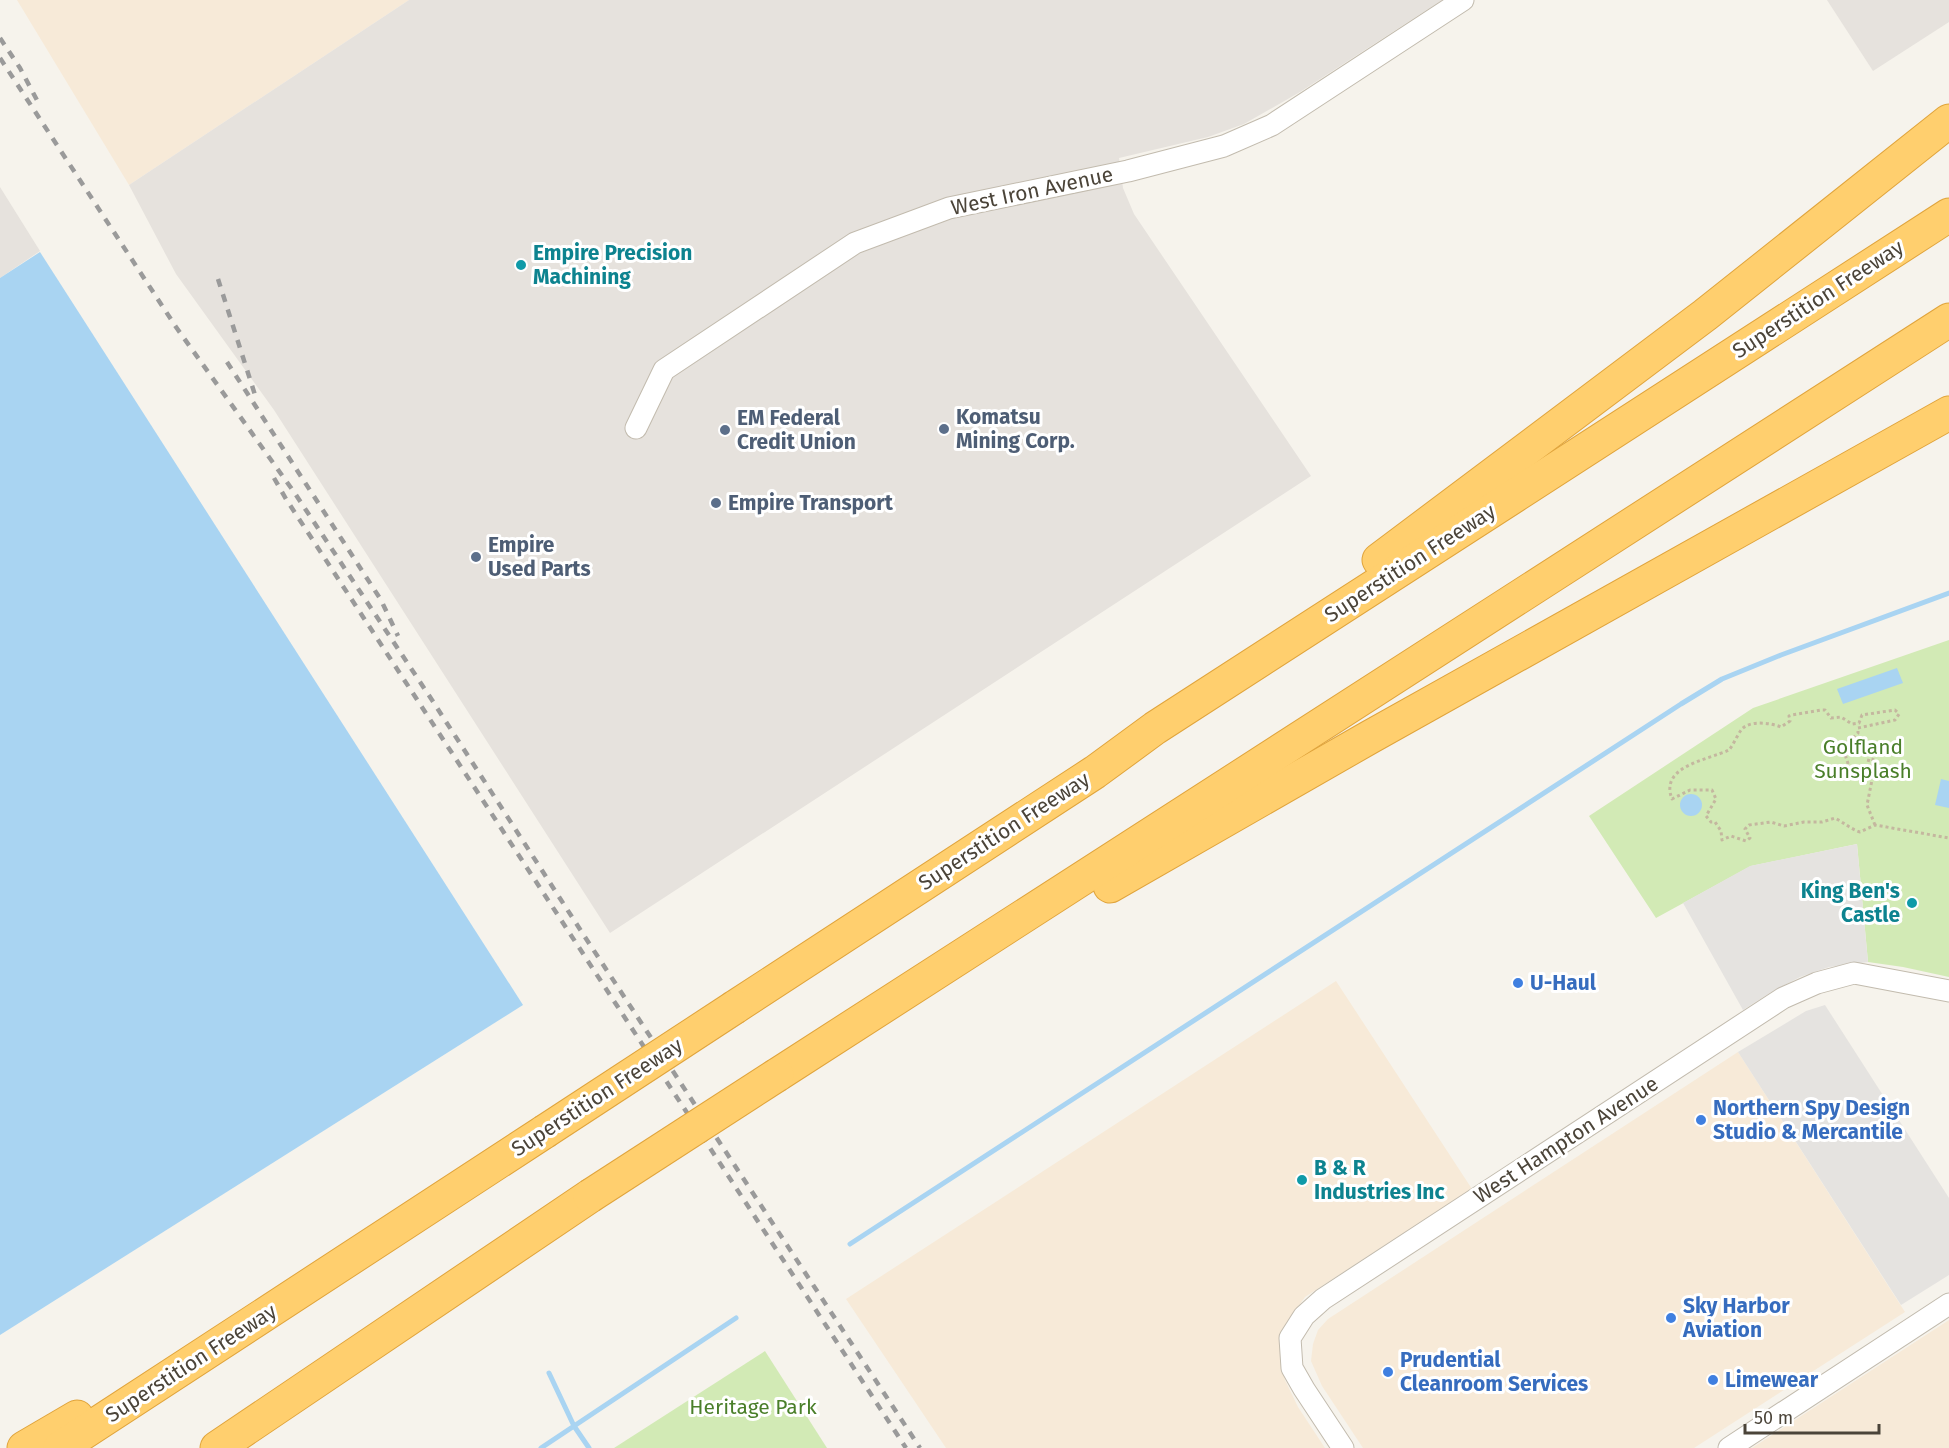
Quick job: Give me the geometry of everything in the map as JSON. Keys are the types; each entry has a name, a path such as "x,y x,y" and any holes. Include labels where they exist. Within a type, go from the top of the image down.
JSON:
{"highway":[{"path":"1155,728 1705,315 1949,122"},
{"name":"Superstition Freeway","path":"60,1448 1086,778 1155,728 1949,215"},
{"path":"217,1448 590,1196 1949,320"},
{"path":"777,1075 1370,737 1949,413"},
{"path":"24,1448 351,1258"}],"street":[{"name":"West Iron Avenue","path":"636,428 664,370 855,243 949,208 1128,171 1224,146 1272,125 1463,0"},
{"name":"West Hampton Avenue","path":"1343,1448 1292,1368 1290,1338 1304,1316 1323,1299 1783,998 1816,983 1854,973 1949,991"},
{"path":"1729,1448 1949,1304"}],"path":[{"path":"1875,825 1867,805 1876,750 1872,747 1866,770 1863,773 1853,772 1849,769 1844,745 1858,733 1857,728 1895,720 1899,714 1895,710 1862,715 1859,723 1852,724 1841,717 1831,718 1825,710 1821,710 1789,716 1790,721 1781,727 1748,725 1743,728 1729,750 1698,760 1672,777 1670,782 1672,799 1690,790 1712,790 1715,793 1716,799 1706,816 1711,822 1715,822 1721,831 1722,840 1731,836 1746,841 1750,838 1745,829 1749,825 1771,822 1784,826 1804,822 1822,822 1835,818 1860,832 1875,825 1949,838"}],"shaded area":[{"path":"17,0 409,0 129,185"},
{"path":"409,0 1442,0 1300,92 1244,124 1208,137 1119,158 1123,188 1134,214 1311,476 610,933 274,410 176,274 129,185"},
{"path":"1827,0 1949,0 1949,22 1873,71"},
{"path":"0,187 40,251 0,278"},
{"path":"1857,844 1868,962 1829,967 1800,977 1743,1010 1683,903 1750,866"},
{"path":"1336,981 1472,1189 1305,1297 1296,1310 1281,1344 1280,1359 1285,1380 1298,1407 1325,1448 946,1448 846,1299"},
{"path":"1825,1005 1949,1198 1949,1275 1901,1305 1738,1052 1806,1011"},
{"path":"1738,1052 1905,1312 1694,1448 1363,1448 1322,1386 1311,1361 1318,1330 1328,1319"},
{"path":"1949,1320 1949,1448 1752,1448"}],"green space":[{"name":"Golfland Sunsplash","path":"1949,640 1949,977 1868,962 1857,844 1751,866 1656,918 1589,816 1753,708"},
{"name":"Heritage Park","path":"765,1351 827,1448 614,1448"}],"water":[{"path":"40,252 523,1005 0,1335 0,278"},
{"path":"1897,668 1903,683 1843,704 1837,689"},
{"path":"1941,779 1949,781 1949,808 1935,805"},
{"path":"1691,794 1699,797 1702,805 1699,813 1691,816 1683,813 1680,805 1683,797"}],"waterway":[{"path":"850,1244 1722,679 1949,593"},
{"path":"541,1448 736,1318"},
{"path":"549,1373 574,1426 589,1448"}],"railway":[{"path":"0,38 20,68 39,104"},
{"path":"0,58 176,327 294,492 432,700 920,1448"},
{"path":"218,279 256,398"},
{"path":"227,362 381,600 398,636"},
{"path":"274,478 906,1448"}],"place":[{"name":"Empire Precision Machining","path":"521,265"},
{"name":"Komatsu Mining Corp.","path":"944,429"},
{"name":"EM Federal Credit Union","path":"725,430"},
{"name":"Empire Transport","path":"716,503"},
{"name":"Empire Used Parts","path":"476,557"},
{"name":"King Ben's Castle","path":"1912,903"},
{"name":"U-Haul","path":"1518,983"},
{"name":"Northern Spy Design Studio & Mercantile","path":"1701,1120"},
{"name":"B & R Industries Inc","path":"1302,1180"},
{"name":"Sky Harbor Aviation","path":"1671,1318"},
{"name":"Prudential Cleanroom Services","path":"1388,1372"},
{"name":"Limewear","path":"1713,1380"}]}
